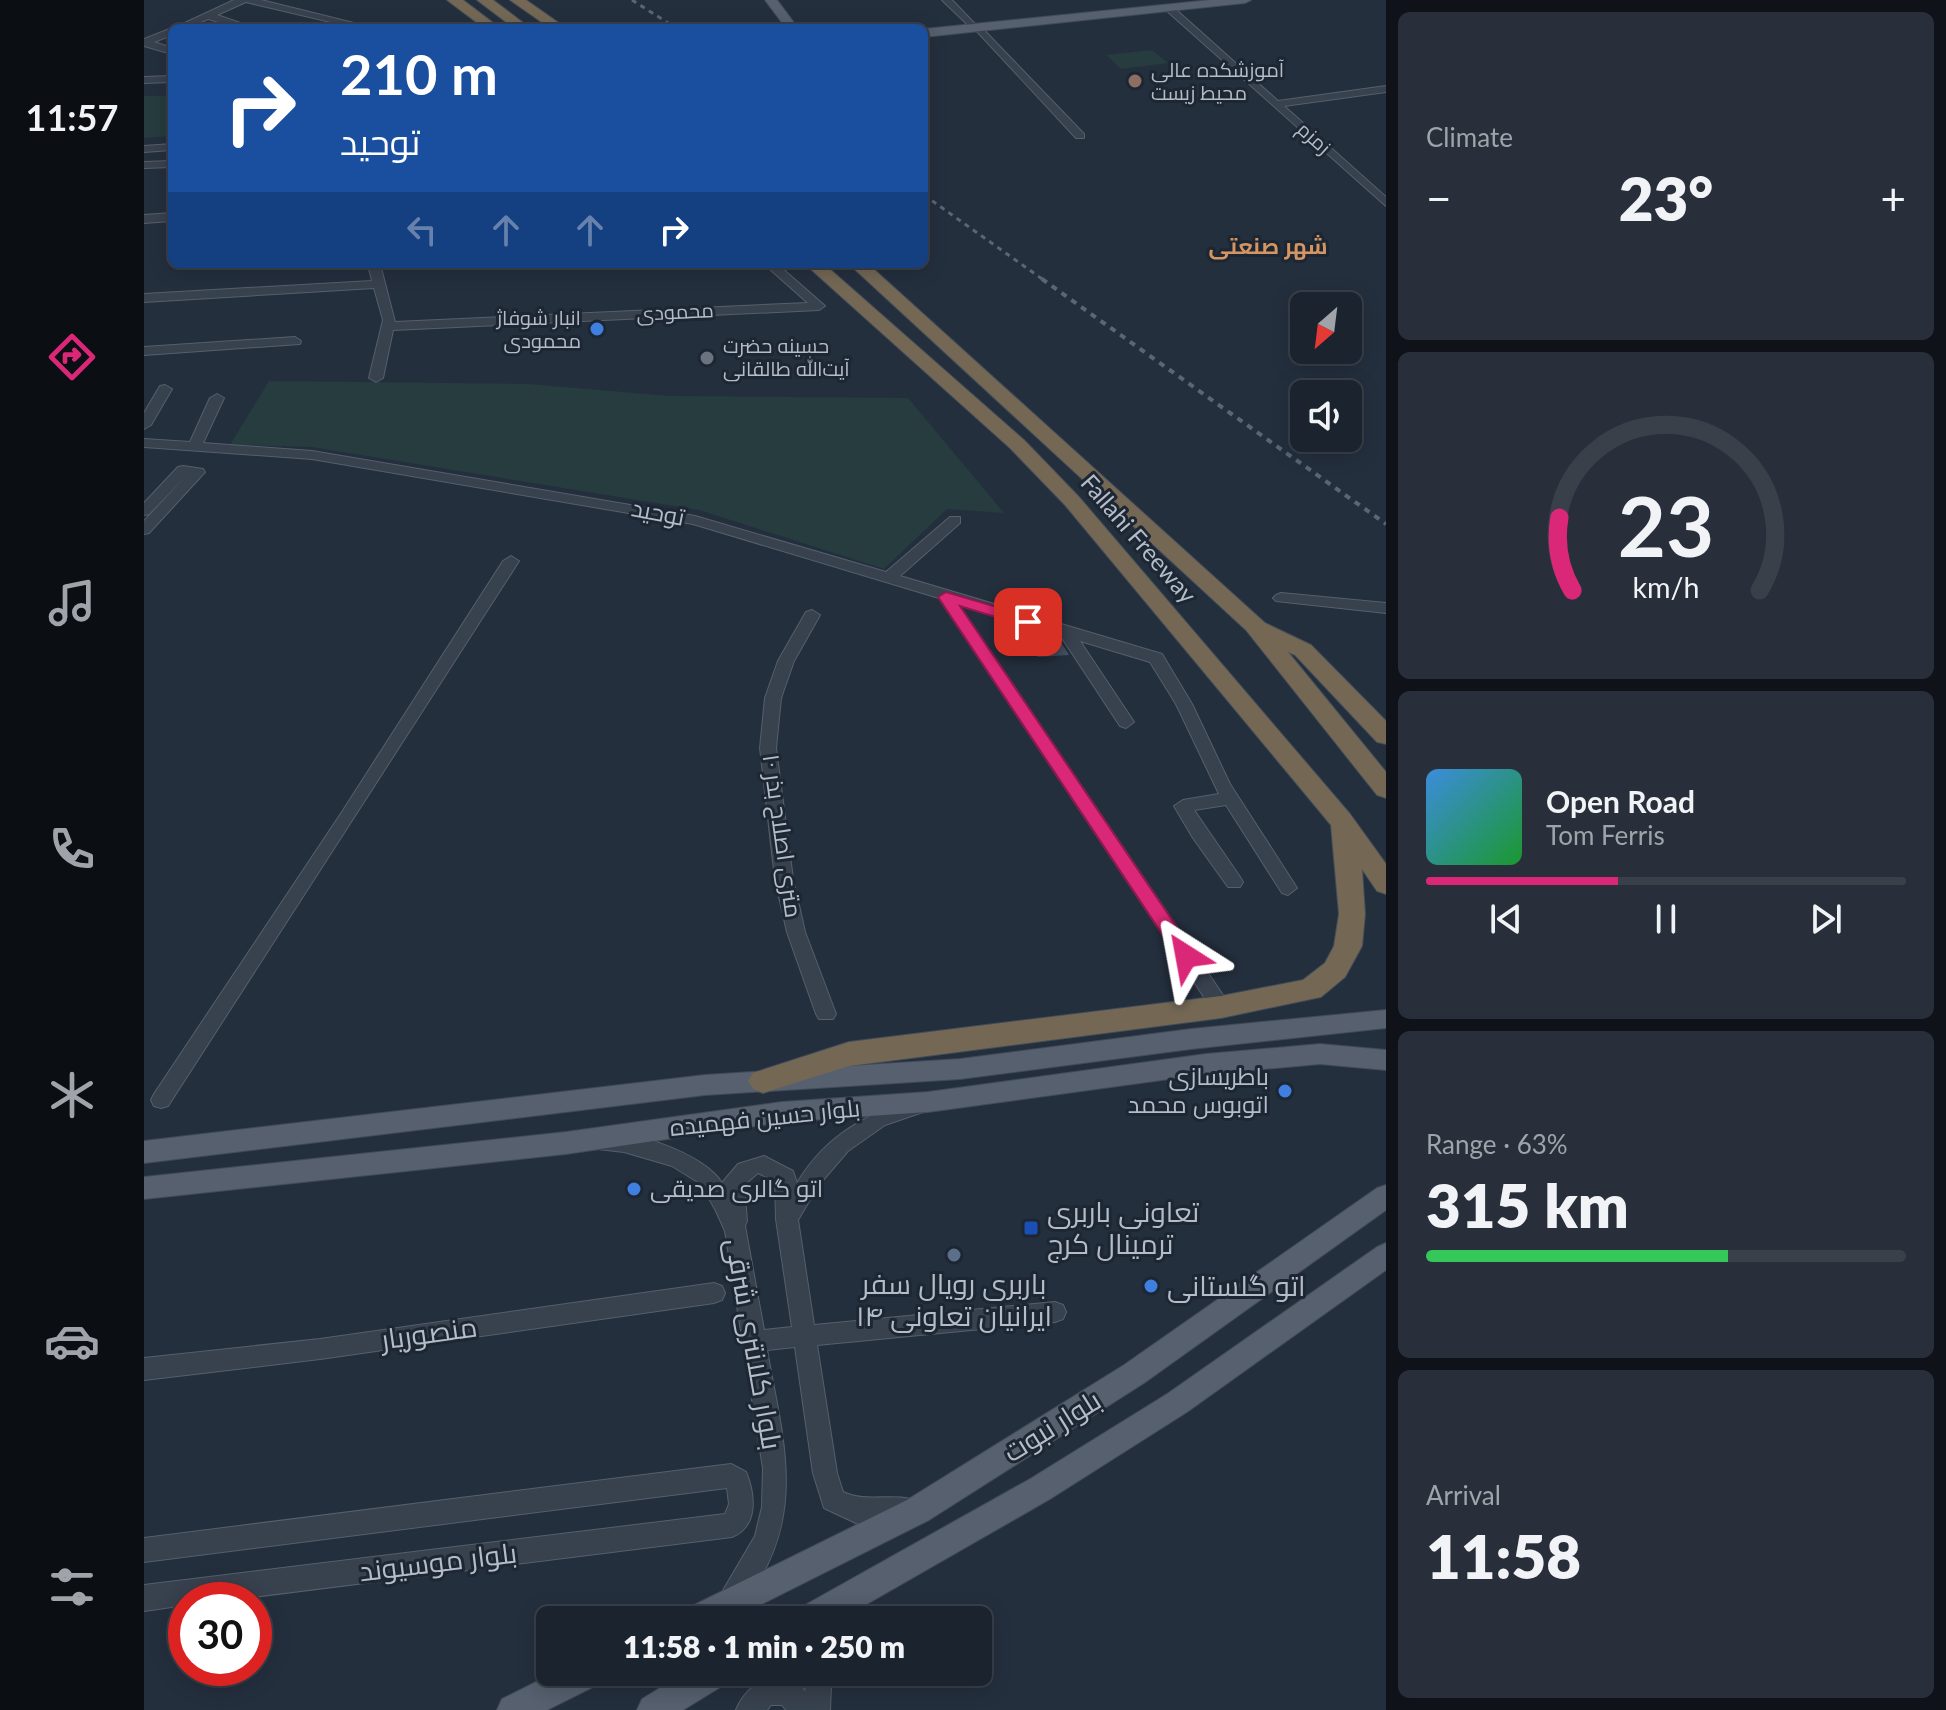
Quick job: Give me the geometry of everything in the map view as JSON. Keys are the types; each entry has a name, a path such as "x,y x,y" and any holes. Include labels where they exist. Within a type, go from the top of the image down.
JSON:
{"highway":[{"path":"454,0 487,24"},
{"path":"484,0 517,24"},
{"path":"517,0 553,24"},
{"path":"530,0 541,16"},
{"name":"Fallahi Freeway","path":"819,268 1017,444 1072,501 1341,820 1386,884"},
{"name":"Fallahi Freeway","path":"862,268 1254,625 1386,789"},
{"path":"1254,625 1303,650 1386,736"},
{"path":"763,1081 849,1054 1043,1027 1221,1007 1311,989 1335,970 1348,946 1352,914 1351,884 1341,820"}],"main road":[{"path":"771,0 789,24"},
{"path":"1164,4 1187,0"},
{"path":"928,30 1164,4 1245,0"},
{"name":"بلوار حسین فهمیده","path":"147,1151 705,1085 960,1069 1191,1039 1386,1019"},
{"name":"بلوار حسین فهمیده","path":"145,1188 566,1143 782,1112 928,1102 1206,1064 1320,1054 1386,1060"},
{"path":"145,1188 147,1151"},
{"name":"بلوار نبوت","path":"727,1605 918,1510 1134,1374 1386,1196"},
{"name":"بلوار نبوت","path":"836,1606 1040,1489 1177,1403 1386,1255"},
{"path":"513,1710 562,1686"},
{"path":"653,1710 693,1686"}],"street":[{"path":"188,24 242,0"},
{"path":"249,0 352,24"},
{"path":"947,0 1080,136"},
{"name":"زمزم","path":"1164,4 1386,203"},
{"path":"207,15 237,24"},
{"path":"144,43 168,33"},
{"path":"144,43 168,50"},
{"path":"144,80 168,79"},
{"path":"1276,104 1386,89"},
{"path":"144,149 168,147"},
{"path":"144,165 168,164"},
{"path":"144,219 168,217"},
{"path":"375,268 387,326 376,378"},
{"name":"محمودی","path":"387,326 819,306 775,268"},
{"path":"144,298 379,284"},
{"path":"144,351 295,341"},
{"path":"144,425 165,389"},
{"path":"195,446 217,398"},
{"name":"توحید","path":"144,443 312,455 695,520 1156,658 1184,704 1230,798"},
{"path":"144,511 183,470 198,472 144,530"},
{"path":"888,579 955,520"},
{"path":"161,1100 511,561"},
{"path":"946,597 1221,1007"},
{"path":"1281,598 1386,608"},
{"name":"۱۰ متری اصلاح بذر","path":"812,615 786,661 773,698 768,748 784,879 796,932 826,1014"},
{"path":"1068,634 1126,722"},
{"path":"1234,882 1199,834 1179,799 1230,798 1288,888"},
{"path":"787,1219 810,1180 841,1145 878,1119 928,1102"},
{"name":"بلوار کلانتری شرقی","path":"566,1143 624,1143 678,1159 708,1178 736,1231"},
{"name":"بلوار کلانتری شرقی","path":"727,1605 760,1558 771,1531 777,1499 775,1468 736,1231 733,1183 744,1169 756,1163 775,1168 786,1177 787,1219 825,1473 833,1500 856,1511 918,1510"},
{"name":"منصوریار","path":"144,1369 320,1349 714,1293"},
{"path":"754,1341 1055,1312"},
{"name":"بلوار موسیوند","path":"144,1550 731,1476 737,1480 742,1503 740,1515 732,1525 144,1598"},
{"path":"854,1606 862,1592"},
{"path":"817,1710 818,1686"},
{"path":"749,1710 765,1692 788,1692 803,1710"}],"green space":[{"path":"1152,50 1168,63 1121,69 1106,55"},
{"path":"144,96 168,96 168,136 144,138"},
{"path":"269,381 528,384 670,396 908,398 1004,513 947,509 884,569 699,510 312,447 230,445"}],"building":[{"path":"1018,627 1058,638 1069,655 1038,657 1026,646"}],"railway":[{"path":"632,0 670,24"},
{"path":"928,198 1045,281"},
{"path":"1042,279 1386,524"}],"place":[{"name":"آموزشکده عالی محیط زیست","path":"1135,81"},
{"name":"انبار شوفاژ محمودی","path":"597,329"},
{"name":"حسینه حضرت آیت‌الله طالقانی","path":"707,358"},
{"name":"باطریسازی اتوبوس محمد","path":"1285,1091"},
{"name":"اتو گالری صدیقی","path":"634,1189"},
{"name":"تعاونی باربری ترمینال کرج","path":"1031,1228"},
{"name":"باربری رویال سفر ایرانیان تعاونی ۱۴","path":"954,1255"},
{"name":"اتو گلستانی","path":"1151,1286"}],"district":[{"name":"شهر صنعتی","path":"1268,246"}],"route":[{"path":"1028,622 946,597 1186,956"}]}
